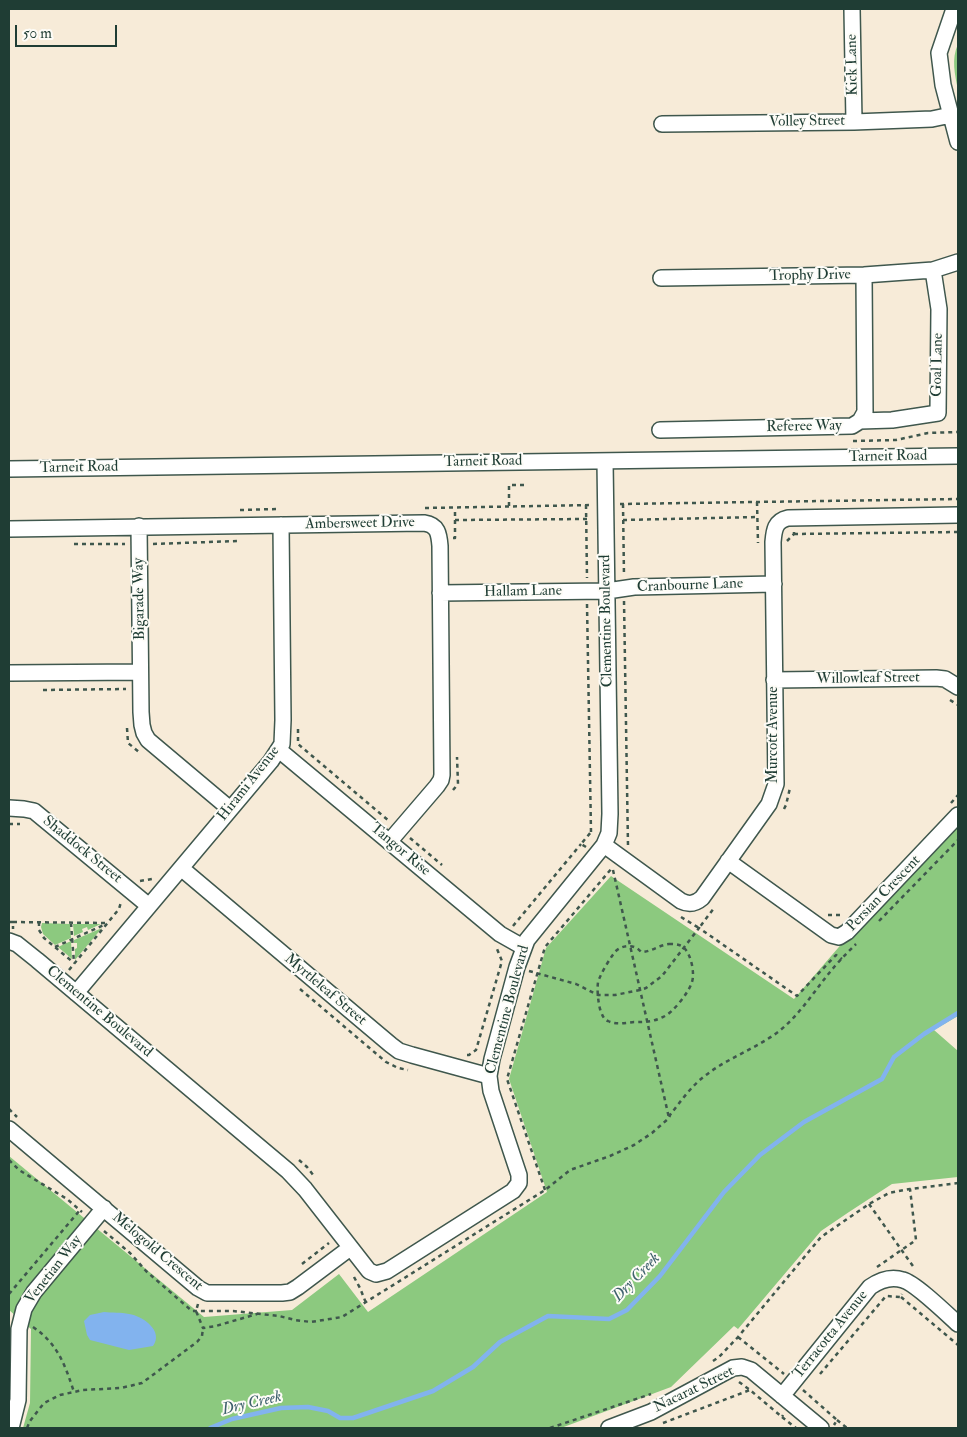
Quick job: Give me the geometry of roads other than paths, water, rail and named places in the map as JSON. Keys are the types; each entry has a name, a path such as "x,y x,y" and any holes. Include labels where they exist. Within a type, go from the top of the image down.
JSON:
{"street":[{"name":"Kick Lane","path":"852,9 854,122"},
{"path":"954,9 939,53 943,85 958,142"},
{"name":"Volley Street","path":"662,124 854,122 932,119 951,114"},
{"name":"Trophy Drive","path":"661,278 864,275 933,270 958,262"},
{"name":"Goal Lane","path":"860,421 892,420 938,413 939,309 933,270"},
{"name":"Referee Way","path":"660,430 852,426 860,421 865,412 864,275"},
{"name":"Tarneit Road","path":"9,469 958,456"},
{"name":"Clementine Boulevard","path":"9,941 22,948 60,979 288,1171 305,1189 369,1272 383,1273 517,1188 520,1179 518,1170 490,1091 489,1076 492,1059 523,947 530,935 600,850 609,830 605,461"},
{"name":"Murcott Avenue","path":"600,850 681,901 686,903 698,902 769,804 776,784 774,529 778,522 782,519 794,518 958,515"},
{"name":"Ambersweet Drive","path":"9,529 271,520 424,523 436,528 440,538 442,775 437,786 389,842"},
{"name":"Hirami Avenue","path":"76,993 279,750 282,744 283,720 271,520"},
{"name":"Bigarade Way","path":"139,526 140,672 144,733 148,740 230,809"},
{"name":"Cranbourne Lane","path":"607,591 634,587 774,584"},
{"name":"Hallam Lane","path":"440,593 607,591"},
{"path":"9,673 140,672"},
{"name":"Willowleaf Street","path":"774,680 936,678 945,679 958,687"},
{"name":"Tangor Rise","path":"279,750 389,842 501,943 523,947"},
{"name":"Shaddock Street","path":"9,808 24,808 34,811 149,906"},
{"name":"Persian Crescent","path":"728,861 830,936 838,937 847,932 958,816"},
{"name":"Myrtleleaf Street","path":"180,868 391,1046 412,1055 489,1076"},
{"name":"Melogold Crescent","path":"9,1129 198,1288 207,1293 282,1294 290,1292 350,1248"},
{"name":"Venetian Way","path":"11,1428 18,1400 21,1319 28,1300 104,1208"},
{"name":"Terracotta Avenue","path":"782,1396 870,1287 880,1281 892,1278 905,1280 915,1286 958,1324"},
{"name":"Nacarat Street","path":"609,1428 650,1412 737,1367 751,1370 821,1428"}],"water":[{"path":"104,1312 135,1315 146,1321 156,1335 153,1346 129,1350 90,1340 84,1321 90,1315"}],"waterway":[{"name":"Dry Creek","path":"210,1428 232,1419 281,1408 308,1407 328,1411 340,1418 353,1418 433,1391 473,1367 500,1342 548,1316 609,1319 627,1310 660,1276 724,1192 760,1155 804,1122 882,1079 894,1057 924,1034 958,1013"}]}
